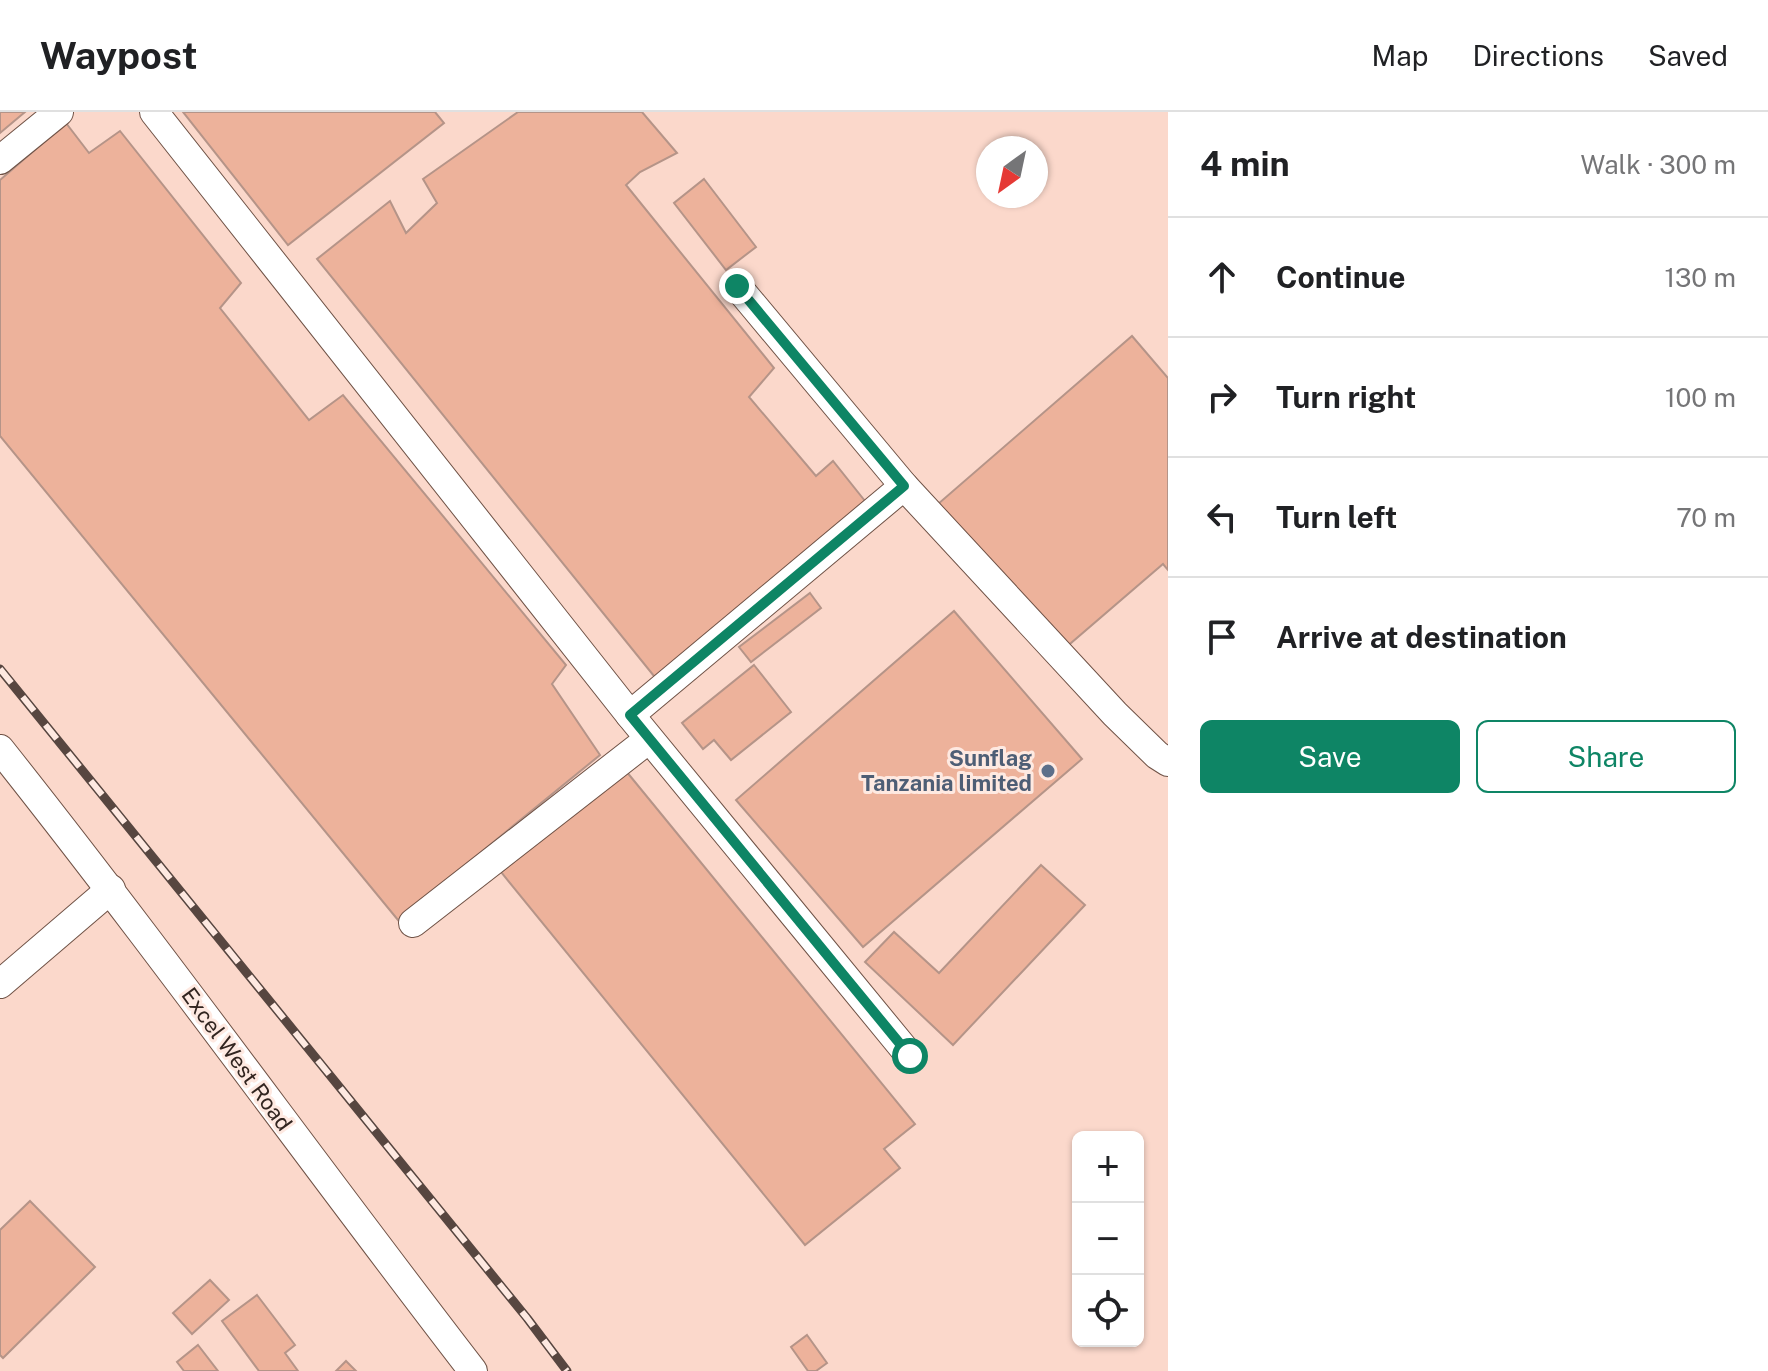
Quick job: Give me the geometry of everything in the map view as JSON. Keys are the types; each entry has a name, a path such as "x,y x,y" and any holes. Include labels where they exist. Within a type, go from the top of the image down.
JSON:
{"street":[{"path":"0,160 59,112"},
{"path":"154,112 649,739 910,1056"},
{"path":"737,286 904,486 1115,714 1168,762"},
{"path":"630,715 904,486"},
{"path":"413,923 649,739"},
{"name":"Excel West Road","path":"0,749 111,889 309,1157 473,1371"},
{"path":"3,976 111,889"}],"building":[{"path":"0,112 25,112 0,133"},
{"path":"183,112 435,112 444,123 288,245"},
{"path":"518,112 642,112 677,153 640,172 626,185 774,368 749,397 816,476 833,461 869,506 658,681 317,259 390,201 406,233 437,203 423,179"},
{"path":"66,123 89,153 120,131 241,283 220,308 309,420 343,395 566,665 552,684 600,755 398,920 0,436 0,180"},
{"path":"704,179 756,247 726,270 674,203"},
{"path":"1132,336 1168,378 1168,570 1163,564 1064,649 938,504"},
{"path":"810,593 821,608 751,662 739,647"},
{"path":"954,611 1082,759 863,947 736,800"},
{"path":"754,665 791,712 731,760 714,740 703,749 682,723"},
{"path":"626,771 915,1124 884,1149 900,1168 805,1245 501,872"},
{"path":"1041,865 1085,905 953,1045 865,962 894,932 939,973"},
{"path":"30,1201 95,1267 3,1358 0,1355 0,1230"},
{"path":"210,1280 229,1300 192,1334 173,1313"},
{"path":"257,1295 295,1345 285,1353 298,1371 259,1371 222,1321"},
{"path":"807,1335 827,1363 816,1371 808,1371 791,1347"},
{"path":"198,1345 218,1371 184,1371 177,1362"},
{"path":"346,1361 356,1371 336,1371"}],"railway":[{"path":"0,669 567,1371"}],"place":[{"name":"Sunflag Tanzania limited","path":"1048,771"}],"route":[{"path":"737,286 904,486 630,715 910,1056"}]}
